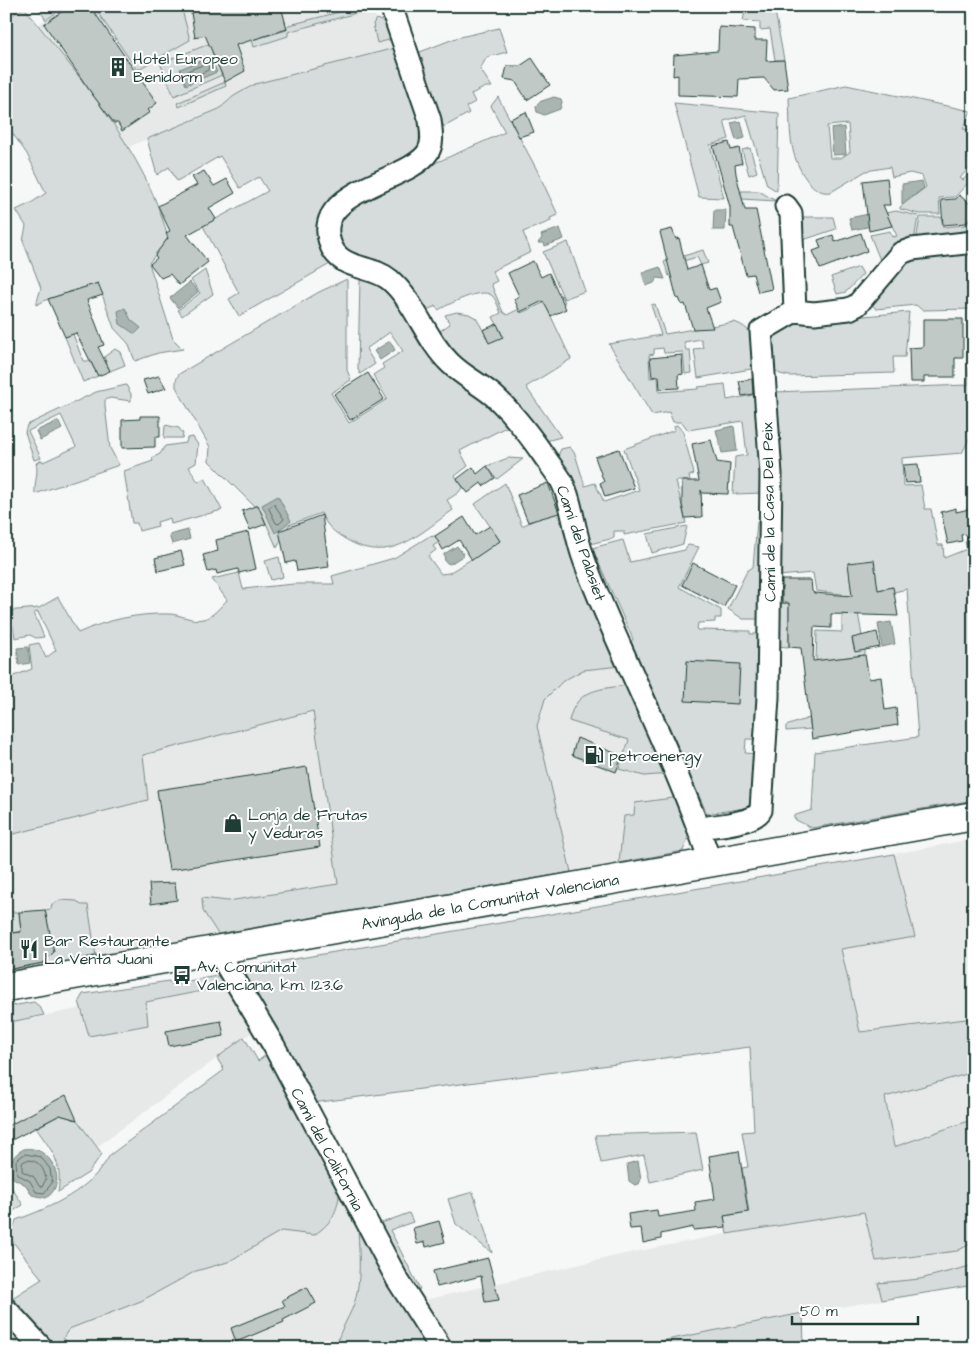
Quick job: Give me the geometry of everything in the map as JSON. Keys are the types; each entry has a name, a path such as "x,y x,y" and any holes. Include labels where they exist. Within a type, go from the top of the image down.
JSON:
{"main road":[{"name":"Avinguda de la Comunitat Valenciana","path":"6,987 710,861 974,816"}],"lane":[{"name":"Camí del Palasiet","path":"391,6 430,120 432,138 428,151 419,161 353,194 337,207 329,224 329,242 344,263 387,278 401,290 426,332 449,363 501,404 521,424 562,482 572,513 579,545 598,595 635,675 710,861"},
{"path":"786,206 791,213 795,311 814,313 849,309 857,304 901,254 912,249 974,242"},
{"name":"Camí de la Casa Del Peix","path":"698,828 750,819 759,815 762,810 768,697 771,474 760,336 761,331 766,326 795,311"},
{"name":"Camí del California","path":"217,950 274,1046 397,1278 440,1348"},
{"path":"6,1309 42,1348"}],"shaded area":[{"path":"37,6 65,6 46,20"},
{"path":"65,6 372,6 376,19 388,23 395,48 255,84 234,96 219,109 128,147 38,25"},
{"path":"108,6 181,6 190,40 137,70 98,13"},
{"path":"746,6 774,6 784,60 775,60 770,29 760,30 760,22 743,21"},
{"path":"24,7 108,116 127,145 158,206 168,238 149,263 173,339 183,349 158,353 135,361 128,343 114,328 98,283 48,299 36,305 41,288 23,241 26,226 16,210 46,193 27,154 6,124 6,20"},
{"path":"358,7 360,12 288,32 288,36 254,47 252,40 287,30 286,26"},
{"path":"376,19 388,23 393,39 377,43 373,24"},
{"path":"499,28 507,52 487,57 480,69 492,87 486,87 471,94 475,102 466,107 469,113 444,127 415,54 456,38"},
{"path":"222,39 212,52 222,75 174,96 160,63"},
{"path":"395,48 415,99 422,127 421,140 417,150 398,165 354,185 325,256 330,264 239,316 229,299 239,293 203,226 268,191 259,177 240,188 220,156 177,181 169,167 157,175 147,139 219,109 234,96 255,84"},
{"path":"225,82 226,86 179,107 177,103"},
{"path":"846,85 971,111 963,129 974,130 974,153 968,158 973,164 960,178 963,180 974,168 974,190 967,184 955,197 939,198 940,214 919,214 900,209 900,207 926,187 922,176 910,173 892,177 890,167 866,171 831,192 817,190 806,179 795,157 791,137 789,98","holes":["848,124 850,152 841,158 830,158 827,126"]},
{"path":"498,97 537,170 558,215 550,218 551,221 523,232 531,252 492,271 497,281 491,284 503,312 507,315 519,309 521,313 561,295 565,302 548,310 571,359 526,387 561,437 546,441 455,357 437,333 450,324 445,315 457,312 469,314 476,318 483,330 503,336 493,317 501,313 493,296 480,293 438,310 436,306 429,309 362,265 343,247 338,240 337,234 337,225 340,217 350,207 368,196 505,132 491,106"},
{"path":"674,103 779,113 777,191 767,185 746,115 724,121 729,139 710,145 724,198 699,197"},
{"path":"750,148 757,172 749,175 742,150"},
{"path":"741,191 759,191 776,201 741,199"},
{"path":"896,211 918,216 914,241 882,265 870,235 890,231 892,237 897,236 886,213"},
{"path":"799,217 833,217 836,229 797,242"},
{"path":"920,217 941,217 943,227 966,225 970,220 974,223 974,236 916,241"},
{"path":"568,242 585,291 564,299 543,252"},
{"path":"703,250 708,263 701,265 697,257 670,265 674,275 669,276 664,262"},
{"path":"974,250 974,309 922,310 916,305 876,309 868,300 905,260"},
{"path":"859,267 863,274 846,292 837,294 831,277"},
{"path":"205,270 213,294 182,316 178,310 200,293 191,280"},
{"path":"347,279 347,370 351,380 331,393 349,423 387,399 373,375 384,368 382,364 403,351 390,332 366,349 375,364 360,374 358,369 360,280 384,287 508,426 460,451 468,466 455,476 463,487 458,493 447,500 453,510 416,537 390,548 363,547 335,532 325,522 321,513 289,525 277,548 262,514 209,461 210,447 176,387 176,380 179,374 319,292"},
{"path":"655,304 665,334 734,322 742,325 751,334 755,347 757,368 698,378 694,349 703,348 701,339 684,342 686,350 690,350 692,373 685,374 683,352 664,353 663,348 654,349 654,354 649,355 650,378 658,377 659,392 698,389 698,387 725,384 727,400 758,394 764,493 733,494 735,457 747,455 743,421 688,430 682,422 673,422 669,412 652,415 609,344 661,335 651,305"},
{"path":"909,312 905,357 893,357 894,373 789,376 780,374 771,368 770,334 785,323"},
{"path":"73,334 83,361 90,361 98,376 83,382 65,337"},
{"path":"115,349 120,352 125,365 110,371 104,357"},
{"path":"969,368 974,368 974,429 962,453 902,458 903,486 921,485 925,509 931,509 938,545 943,545 944,558 967,549 965,542 974,541 974,800 812,828 796,820 793,816 812,810 815,752 918,737 907,589 894,592 892,587 855,595 862,636 852,639 854,649 865,647 865,655 816,661 817,631 842,632 842,594 816,591 813,573 778,576 774,392 968,385"},
{"path":"126,385 131,394 131,401 110,398 105,400 110,448 119,465 35,494 36,463 42,460 43,462 76,447 61,415 28,431 41,458 34,460 25,432 27,425 96,392"},
{"path":"165,425 179,428 183,434 182,438 164,438"},
{"path":"677,425 683,432 694,474 689,476 690,481 676,481 686,523 624,535 624,531 614,531 614,538 590,544 572,486 557,458 561,449 570,447 575,454 585,486 595,483 604,502 639,490 624,449 675,430 674,426"},
{"path":"193,437 198,445 196,463 189,467 198,482 205,478 222,510 171,524 170,518 157,522 158,526 139,531 137,523 132,523 124,471 153,461 152,458 160,454 165,446 186,443 187,438"},
{"path":"508,458 523,459 497,479 487,466"},
{"path":"505,483 522,526 541,517 557,513 561,523 566,521 620,666 583,670 563,681 545,699 537,726 571,872 218,934 203,911 202,898 228,901 338,884 313,711 143,755 148,800 6,836 6,679 32,669 29,645 39,643 46,658 56,650 38,612 34,613 44,637 36,638 30,635 15,638 13,626 6,627 6,611 39,608 58,597 78,633 100,624 134,616 169,614 199,620 213,614 227,600 212,579 239,573 243,589 294,584 334,584 332,576 394,558 428,537 435,536 439,542 433,546 436,550 428,556 441,574 449,573 500,541 475,504"},
{"path":"757,522 764,522 763,619 743,619 728,609 747,571 753,567"},
{"path":"687,526 683,544 652,553 647,534"},
{"path":"623,540 630,562 685,550 688,545 699,547 679,587 721,610 721,618 715,618 715,622 698,623 697,630 750,631 750,634 759,634 759,739 746,739 745,753 758,754 751,807 707,814 631,642 633,639 592,548"},
{"path":"279,557 283,577 271,580 265,561"},
{"path":"778,603 789,603 789,647 776,646"},
{"path":"594,610 671,774 688,841 683,851 675,853 503,884 439,641"},
{"path":"629,685 671,774 644,776 619,769 629,740 569,721 572,710 584,696 600,689"},
{"path":"314,711 339,884 228,901 203,898 203,911 218,934 6,973 6,836 148,800 143,755"},
{"path":"809,718 811,729 786,731 786,726"},
{"path":"680,797 690,832 683,851 619,863 624,816 634,815 635,803"},
{"path":"974,839 974,872 967,840"},
{"path":"967,840 974,872 974,1018 860,1032 841,949 915,937 894,854"},
{"path":"894,854 915,937 841,949 860,1032 974,1018 974,1072 885,1097 894,1147 974,1119 974,1186 967,1190 969,1193 974,1192 974,1242 957,1251 876,1261 864,1212 727,1234 724,1216 749,1212 742,1168 748,1167 742,1132 754,1131 750,1047 312,1103 245,973 245,970 249,967"},
{"path":"61,900 77,901 81,905 88,905 96,957 6,973 6,970 43,963 53,952 45,910 51,909 52,904"},
{"path":"6,912 19,912 21,931 6,934"},
{"path":"217,976 222,977 227,986 146,1002 148,1025 89,1036 79,1001 83,994 169,981 171,984"},
{"path":"227,986 251,1033 97,1147 77,1120 66,1095 6,1127 6,1023 145,996 146,1002"},
{"path":"34,1002 40,1007 44,1015 6,1023 6,1007"},
{"path":"244,1037 258,1061 270,1052 340,1185 337,1208 331,1220 314,1235 281,1231 228,1262 196,1271 141,1301 69,1329 63,1338 76,1348 65,1347 38,1332 9,1300 42,1279 10,1238 16,1220 57,1203 81,1188 102,1167 110,1155 224,1070 217,1058"},
{"path":"974,1072 974,1285 803,1313 626,1348 447,1348 416,1302 629,1253 751,1229 893,1147 885,1097"},
{"path":"60,1115 77,1120 102,1154 88,1173 58,1192 59,1173 55,1157 36,1128"},
{"path":"696,1132 703,1170 650,1182 644,1155 601,1163 595,1135"},
{"path":"6,1179 23,1205 10,1213 6,1219"},
{"path":"340,1185 358,1221 372,1348 49,1348 36,1337 165,1275"},
{"path":"473,1192 492,1253 456,1224 448,1199"},
{"path":"409,1213 413,1222 390,1230 420,1289 416,1292 376,1225"},
{"path":"358,1221 433,1348 336,1348 339,1335 354,1304 358,1288"},
{"path":"974,1265 974,1285 882,1300 878,1283 920,1279"},
{"path":"803,1313 804,1348 626,1348"},
{"path":"18,1333 32,1348 6,1348 6,1339"}],"water":[{"path":"210,57 217,72 186,85 180,69"},
{"path":"554,97 561,99 560,109 544,115 537,112 536,107 539,102"},
{"path":"741,121 745,138 736,140 731,123"},
{"path":"844,127 846,154 833,155 831,129"},
{"path":"922,181 924,188 902,204 902,184"},
{"path":"714,210 726,210 725,230 713,230"},
{"path":"874,213 877,225 852,230 849,218"},
{"path":"560,228 564,239 545,246 544,243 538,243 542,238 541,235"},
{"path":"660,267 665,279 657,278 654,283 646,286 642,273"},
{"path":"190,282 198,292 178,308 170,298"},
{"path":"125,308 131,320 141,328 135,334 120,324 118,311"},
{"path":"390,341 395,350 380,360 374,351"},
{"path":"58,421 62,429 40,440 36,431"},
{"path":"734,426 737,451 722,453 716,430"},
{"path":"278,496 291,521 275,533 262,505"},
{"path":"188,530 190,539 172,544 169,535"},
{"path":"457,546 464,555 450,564 445,562 444,554"},
{"path":"891,622 895,644 882,647 878,624"},
{"path":"28,647 30,663 19,665 17,648"},
{"path":"24,1149 42,1152 54,1166 56,1183 53,1191 46,1198 32,1195 26,1185 13,1178 10,1168 12,1160 16,1154"},
{"path":"638,1161 641,1179 639,1184 635,1185 629,1181 627,1164"}],"building":[{"path":"70,6 90,6 157,103 148,110 150,112 122,131 118,123 114,123 92,94 44,24"},
{"path":"190,6 281,6 287,29 236,45 245,71 225,82 205,35 195,38"},
{"path":"719,27 755,29 755,40 767,40 766,61 784,60 788,89 774,90 764,78 739,79 738,97 678,95 678,75 673,76 674,55 718,51"},
{"path":"532,58 550,85 527,100 515,81 504,79 507,66 520,66"},
{"path":"526,112 534,132 519,137 510,119"},
{"path":"729,142 731,150 739,148 742,163 735,165 736,174 745,210 756,210 772,289 758,292 753,274 746,275 733,227 730,227 730,207 713,146"},
{"path":"204,171 214,186 227,179 235,193 209,208 216,219 187,235 208,262 179,285 170,274 161,278 150,264 157,258 155,255 168,238 166,233 170,231 158,206 197,185 192,177"},
{"path":"887,178 890,205 883,205 892,226 869,231 863,181"},
{"path":"959,195 974,207 974,214 966,223 943,225 941,200 956,199"},
{"path":"672,229 676,239 679,238 687,270 701,265 709,290 716,288 721,302 706,308 713,328 693,329 685,304 682,305 679,298 677,299 660,232"},
{"path":"861,233 867,251 820,269 813,251 821,248 818,240 833,235 835,242"},
{"path":"533,261 541,277 549,273 566,309 551,316 543,301 520,312 514,299 519,296 508,273"},
{"path":"98,283 103,295 87,300 104,345 98,347 110,371 98,376 76,333 65,337 48,299"},
{"path":"923,319 963,319 963,358 955,358 955,377 924,377 924,382 910,382 909,348 923,347"},
{"path":"497,324 503,337 489,343 483,330"},
{"path":"682,355 683,374 678,375 679,388 660,389 659,376 652,377 650,358"},
{"path":"368,373 384,399 350,420 334,394"},
{"path":"159,376 166,388 148,394 143,380"},
{"path":"752,379 753,394 742,396 739,381"},
{"path":"140,416 160,416 160,437 155,437 155,447 122,448 122,420 140,419"},
{"path":"711,440 717,462 730,464 728,494 702,493 701,490 702,517 685,518 682,505 682,481 699,481 692,444"},
{"path":"619,449 634,488 605,497 600,483 604,482 595,457"},
{"path":"918,464 920,482 905,483 903,465"},
{"path":"487,466 495,478 483,486 481,483 468,493 457,479 473,467 477,474"},
{"path":"548,483 559,513 528,522 517,495"},
{"path":"258,505 266,524 250,530 242,511"},
{"path":"956,508 956,512 974,508 974,533 961,535 962,541 948,544 941,512"},
{"path":"322,515 329,567 297,571 295,561 286,563 279,531"},
{"path":"464,517 475,535 490,526 500,541 472,560 459,540 443,550 435,536"},
{"path":"248,532 256,569 239,573 238,569 217,574 216,570 208,572 203,555 218,551 216,540"},
{"path":"181,551 185,565 158,571 155,558"},
{"path":"874,560 878,590 893,587 898,616 831,614 831,628 814,627 813,661 865,655 869,679 881,677 885,710 896,708 898,725 812,739 801,648 789,647 789,603 782,603 782,580 811,580 814,593 852,596 848,563"},
{"path":"693,563 735,585 724,607 682,585"},
{"path":"877,632 880,647 855,652 852,638"},
{"path":"687,661 740,664 738,704 685,701"},
{"path":"577,738 622,756 616,772 572,755"},
{"path":"307,767 320,847 169,870 157,790"},
{"path":"175,883 177,900 151,904 149,884"},
{"path":"45,910 54,952 43,963 6,970 6,934 21,932 19,912"},
{"path":"221,1021 224,1036 169,1046 166,1031"},
{"path":"66,1095 77,1120 60,1115 6,1143 6,1127"},
{"path":"739,1151 748,1212 724,1216 726,1227 693,1230 693,1227 661,1234 661,1239 643,1243 641,1228 630,1229 628,1214 657,1210 658,1217 696,1211 695,1202 715,1199 709,1156"},
{"path":"439,1221 445,1242 426,1247 425,1242 417,1244 413,1228"},
{"path":"488,1258 499,1300 485,1302 481,1276 437,1287 433,1271"},
{"path":"307,1287 316,1303 283,1320 284,1322 236,1342 231,1328 285,1306 282,1300"}],"place":[{"name":"Hotel Europeo Benidorm","path":"118,67"},
{"name":"petroenergy","path":"594,755"},
{"name":"Lonja de Frutas y Veduras","path":"233,823"},
{"name":"Bar Restaurante La Venta Juani","path":"29,949"},
{"name":"Av. Comunitat Valenciana, km. 123.6","path":"182,975"}]}
